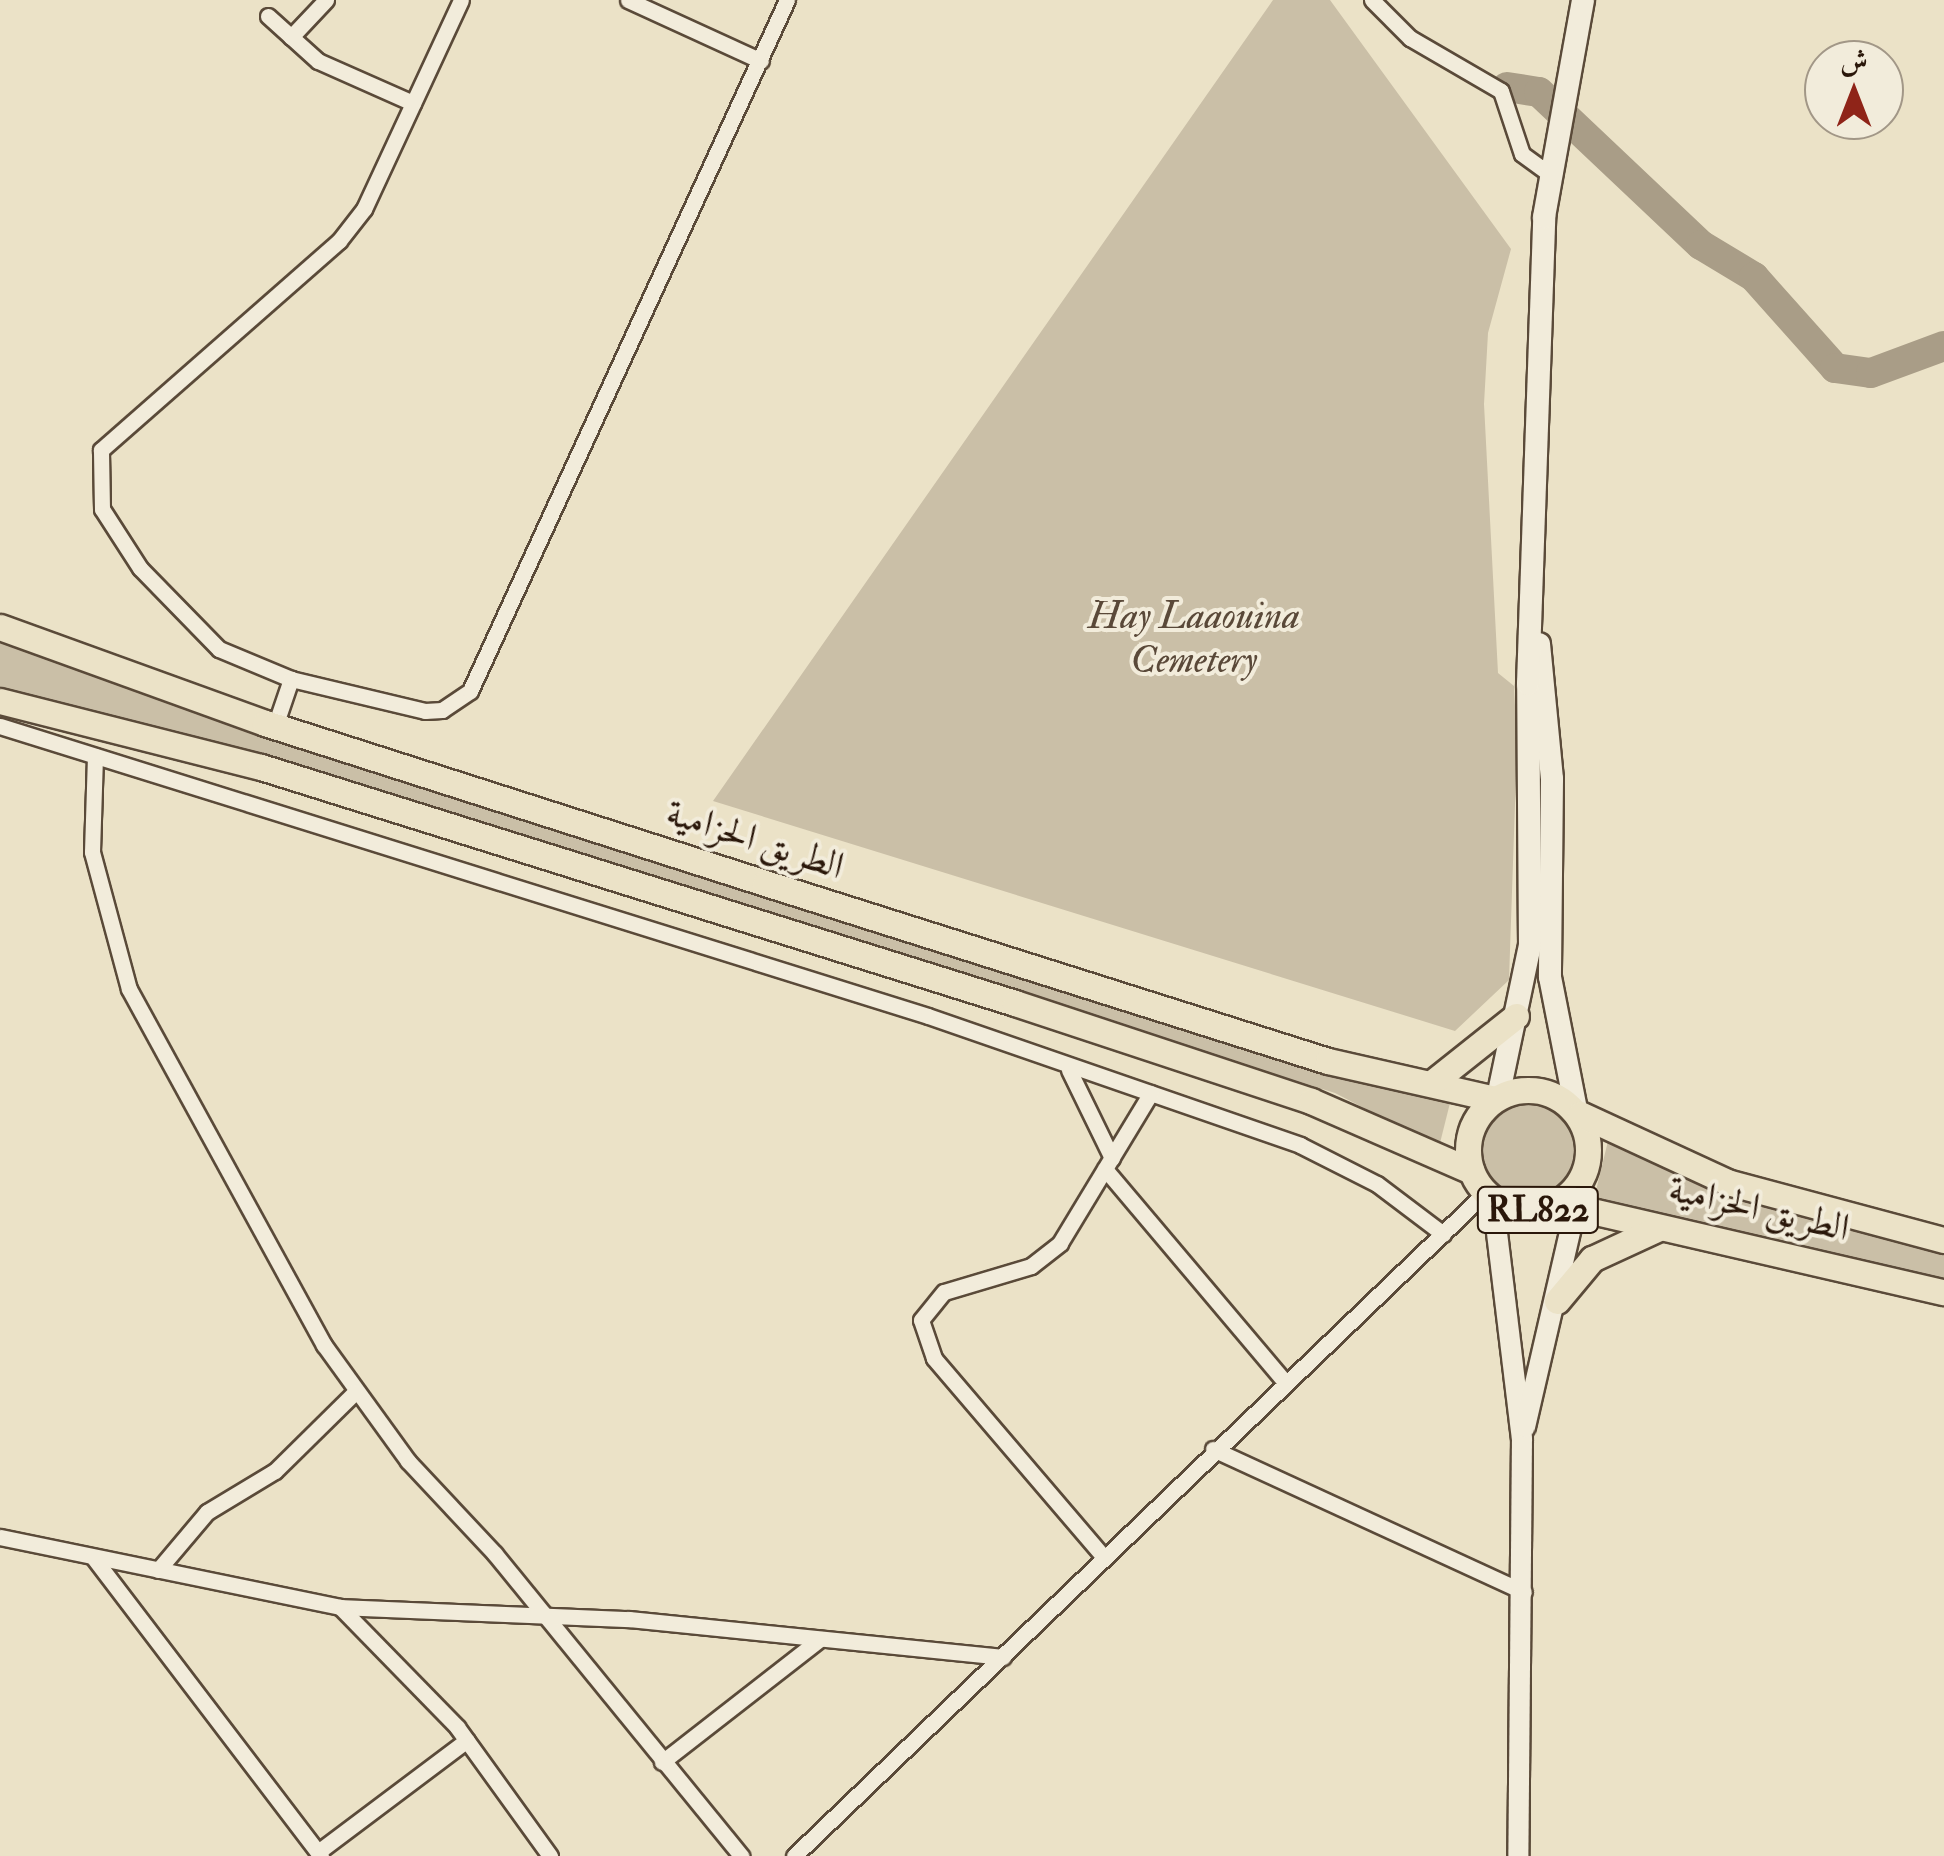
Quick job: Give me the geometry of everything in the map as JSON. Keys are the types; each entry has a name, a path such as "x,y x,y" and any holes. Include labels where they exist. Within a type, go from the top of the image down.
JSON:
{"highway":[{"name":"الطريق الحزامية","path":"0,627 275,726 1328,1061 1496,1098 1536,1090 1727,1182 1944,1240"},
{"name":"الطريق الحزامية","path":"0,701 261,767 1311,1101 1524,1210 1567,1207 1667,1226 1944,1292"},
{"path":"1432,1082 1516,1016"},
{"name":"RL822","path":"1483,1188 1473,1124 1496,1098"},
{"name":"RL822","path":"1567,1207 1583,1174 1588,1145 1578,1112"},
{"path":"1557,1301 1614,1243 1667,1226"}],"main road":[{"path":"1578,1112 1550,977 1552,779 1535,626 1532,472 1551,167 1583,0"},
{"path":"1496,1098 1530,945 1528,684 1535,626"}],"street":[{"path":"291,37 326,0"},
{"path":"460,0 364,209 339,241 101,450 102,509 140,568 219,649 291,679 425,710 464,699 787,0"},
{"path":"628,0 760,61"},
{"path":"1372,0 1410,38 1501,91 1522,154 1551,167"},
{"path":"268,16 318,61 413,104"},
{"path":"275,726 291,679"},
{"path":"0,726 654,928 1069,1070 1151,1094 1335,1161 1443,1234"},
{"path":"95,756 92,852 129,989 355,1392 741,1856"},
{"path":"1069,1070 1109,1164 1285,1382"},
{"path":"1102,1555 934,1358 921,1320 944,1292 1046,1257 1151,1094"},
{"path":"794,1856 1003,1657 1212,1449 1443,1234 1483,1188"},
{"name":"RL822","path":"1483,1188 1522,1438 1524,1592 1518,1856"},
{"name":"RL822","path":"1522,1438 1557,1301 1567,1207"},
{"path":"158,1570 207,1512 275,1470 355,1392"},
{"path":"1212,1449 1524,1592"},
{"path":"0,1537 340,1607 546,1618 629,1618 1003,1657"},
{"path":"94,1556 320,1854 467,1740"},
{"path":"340,1607 467,1740 544,1849 526,1856"},
{"path":"662,1762 820,1639"}],"green space":[{"name":"Hay Laaouina Cemetery","path":"1273,0 1330,0 1511,249 1488,333 1484,404 1498,673 1514,686 1517,745 1509,980 1455,1031 713,801"},
{"path":"0,637 548,827 1321,1072 1452,1095 1439,1147 1335,1093 346,781 178,731 0,693"},
{"path":"1529,1099 1548,1102 1563,1113 1574,1128 1574,1166 1563,1181 1548,1192 1529,1195 1510,1192 1495,1181 1484,1166 1481,1147 1484,1128 1495,1113 1510,1102"},
{"path":"1608,1141 1705,1186 1944,1252 1944,1285 1592,1207"}],"waterway":[{"path":"1507,87 1539,92 1701,245 1754,277 1835,368 1871,373 1944,346"}]}
